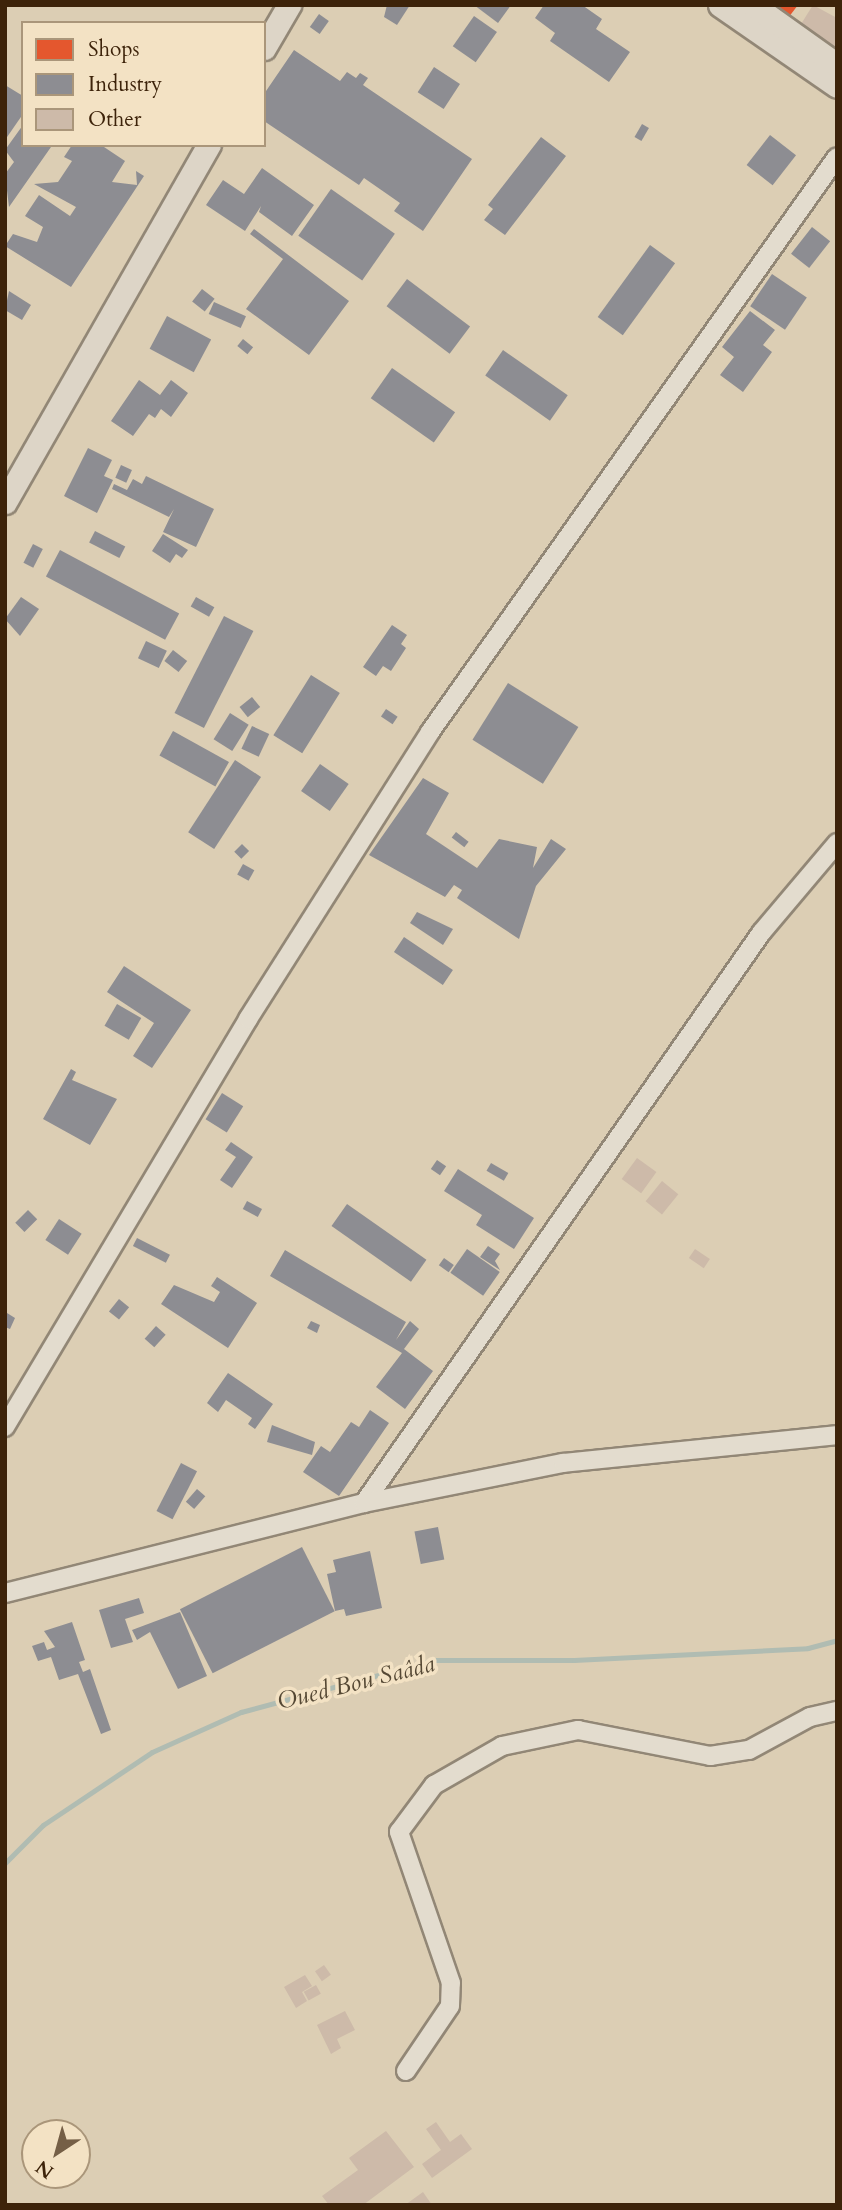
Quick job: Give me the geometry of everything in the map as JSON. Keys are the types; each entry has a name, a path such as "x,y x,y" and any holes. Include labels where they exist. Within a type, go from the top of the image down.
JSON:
{"main road":[{"path":"266,45 289,5"},
{"path":"720,5 837,86"},
{"path":"753,5 837,65"},
{"path":"5,502 208,147"}],"street":[{"path":"5,1427 248,1019 430,732 837,158"},
{"path":"364,1503 761,933 837,843"},
{"path":"5,1593 364,1503 563,1462 837,1435"},
{"path":"406,2071 450,2007 451,1983 399,1832 434,1785 502,1746 578,1730 710,1756 749,1750 837,1711"}],"building: Shops":[{"path":"763,5 798,5 785,22"}],"building: Industry":[{"path":"387,5 410,5 397,25 384,17"},
{"path":"474,5 511,5 498,23"},
{"path":"544,5 582,5 602,19 596,29 630,52 609,82 550,41 555,33 535,18"},
{"path":"319,14 329,21 320,34 310,27"},
{"path":"474,16 497,32 476,62 453,46"},
{"path":"294,50 340,81 347,72 356,78 360,73 368,78 363,85 472,159 423,231 394,211 400,203 364,178 359,185 266,122 266,91"},
{"path":"434,67 460,84 444,109 418,92"},
{"path":"5,85 21,95 21,117 5,140"},
{"path":"642,124 649,128 641,141 634,137"},
{"path":"21,128 21,147 51,147 9,207 5,174 14,162 5,150"},
{"path":"770,135 796,155 773,185 747,165"},
{"path":"541,137 566,156 505,235 484,220 493,209 488,205"},
{"path":"71,147 104,147 125,161 112,182 137,185 136,171 144,176 71,287 5,246 13,234 37,242 43,227 25,216 39,195 70,216 76,207 34,184 58,182 72,161 64,157"},
{"path":"262,168 314,205 292,236 259,212 261,206 245,231 206,205 223,180 244,194"},
{"path":"331,189 395,234 362,280 298,236"},
{"path":"812,227 830,241 809,268 791,254"},
{"path":"254,229 349,301 309,355 246,309 283,259 250,234"},
{"path":"650,245 675,263 623,335 598,317"},
{"path":"772,274 807,297 785,330 750,306"},
{"path":"407,279 470,327 450,354 387,306"},
{"path":"202,289 215,299 205,311 192,302"},
{"path":"9,291 31,305 22,320 5,310"},
{"path":"214,302 246,316 241,328 209,314"},
{"path":"750,311 775,330 763,345 772,352 743,392 720,375 734,357 722,347"},
{"path":"167,316 211,339 194,372 150,349"},
{"path":"243,339 253,347 247,354 237,346"},
{"path":"503,350 568,395 550,421 485,375"},
{"path":"392,368 455,412 434,442 371,398"},
{"path":"139,380 160,395 171,380 188,393 171,417 161,409 155,418 149,414 133,436 111,421"},
{"path":"88,448 112,460 104,476 113,480 97,513 64,496"},
{"path":"121,465 132,470 126,483 115,478"},
{"path":"146,476 214,509 196,547 163,532 174,509 169,517 112,489 114,484 127,490 133,479 142,484"},
{"path":"95,531 125,546 119,558 89,543"},
{"path":"163,534 188,550 182,558 176,554 170,563 152,551"},
{"path":"33,544 43,549 33,568 23,563"},
{"path":"60,550 179,613 165,640 46,576"},
{"path":"21,597 39,609 20,636 5,619"},
{"path":"196,597 214,607 209,617 191,607"},
{"path":"224,616 253,631 204,728 175,713"},
{"path":"392,625 407,635 401,644 406,648 391,671 383,666 376,676 363,667"},
{"path":"146,641 167,651 159,668 138,658"},
{"path":"173,650 187,661 179,672 164,661"},
{"path":"311,675 340,693 302,753 273,735"},
{"path":"508,683 578,727 543,784 472,740"},
{"path":"252,697 260,707 248,717 240,707"},
{"path":"386,709 398,717 393,724 381,716"},
{"path":"230,713 249,725 232,751 214,739"},
{"path":"252,726 269,734 259,757 241,749"},
{"path":"173,731 229,762 215,787 159,755"},
{"path":"235,760 261,777 214,849 188,832"},
{"path":"320,764 349,784 330,811 301,791"},
{"path":"423,778 449,793 426,834 477,868 499,839 537,847 533,868 551,839 566,849 536,886 519,939 457,898 462,890 454,885 445,897 369,855"},
{"path":"456,832 469,842 464,847 452,838"},
{"path":"242,844 249,851 241,859 234,852"},
{"path":"243,864 254,870 249,881 237,874"},
{"path":"417,912 453,929 443,945 410,923"},
{"path":"404,937 453,970 443,985 394,952"},
{"path":"124,966 191,1010 152,1068 133,1056 154,1023 107,992"},
{"path":"117,1004 141,1018 129,1040 105,1026"},
{"path":"71,1069 76,1072 72,1080 117,1099 90,1145 43,1119"},
{"path":"222,1093 243,1106 227,1133 206,1119"},
{"path":"231,1142 253,1157 232,1188 220,1180 236,1157 225,1150"},
{"path":"437,1160 446,1166 440,1175 431,1169"},
{"path":"491,1163 508,1173 504,1181 486,1171"},
{"path":"458,1169 534,1218 514,1249 476,1225 482,1215 444,1191"},
{"path":"247,1201 262,1209 258,1217 243,1209"},
{"path":"347,1204 426,1260 411,1282 332,1226"},
{"path":"28,1210 37,1219 24,1232 15,1223"},
{"path":"59,1219 82,1234 68,1255 45,1240"},
{"path":"137,1238 170,1255 166,1263 133,1246"},
{"path":"488,1246 500,1254 495,1261 500,1270 480,1257"},
{"path":"467,1249 500,1272 483,1296 450,1273"},
{"path":"285,1250 406,1322 396,1340 410,1321 419,1329 404,1349 433,1371 405,1409 376,1387 402,1353 270,1276"},
{"path":"444,1258 454,1265 449,1272 439,1265"},
{"path":"217,1277 257,1303 228,1348 161,1304 174,1285 214,1302 220,1292 211,1286"},
{"path":"119,1299 129,1307 119,1320 109,1311"},
{"path":"7,1313 15,1318 10,1329 5,1327"},
{"path":"311,1321 320,1325 317,1333 307,1328"},
{"path":"156,1326 166,1335 154,1347 145,1339"},
{"path":"228,1373 273,1404 255,1429 248,1424 252,1418 226,1400 218,1412 207,1403"},
{"path":"370,1410 389,1423 339,1496 303,1472 321,1446 330,1452 351,1422 359,1427"},
{"path":"272,1425 315,1442 312,1455 267,1442"},
{"path":"181,1463 197,1471 173,1519 156,1511"},
{"path":"197,1489 205,1496 194,1509 186,1502"},
{"path":"438,1527 444,1559 421,1564 414,1532"},
{"path":"302,1547 335,1611 213,1673 180,1609"},
{"path":"370,1551 382,1608 346,1616 344,1609 335,1611 327,1574 336,1572 333,1560"},
{"path":"139,1598 144,1613 125,1619 133,1642 111,1648 99,1610"},
{"path":"180,1612 207,1676 178,1689 150,1632 137,1640 132,1630"},
{"path":"72,1622 85,1660 79,1662 83,1672 90,1669 111,1730 101,1734 78,1674 59,1680 51,1657 38,1661 32,1646 44,1642 47,1650 55,1647 44,1631"}],"building: Other":[{"path":"813,5 837,18 837,58 796,32"},
{"path":"637,1158 656,1172 641,1193 622,1179"},
{"path":"662,1181 678,1194 662,1214 646,1201"},
{"path":"695,1249 710,1259 704,1268 689,1258"},
{"path":"324,1965 331,1975 322,1981 315,1971"},
{"path":"305,1975 312,1986 302,1992 307,2001 296,2008 284,1987"},
{"path":"316,1985 321,1994 309,2001 304,1992"},
{"path":"345,2011 355,2030 337,2039 341,2048 331,2054 317,2025"},
{"path":"436,2122 450,2142 461,2134 472,2149 432,2178 422,2164 441,2150 426,2129"},
{"path":"386,2131 414,2167 363,2205 329,2205 322,2196 358,2170 349,2158"},
{"path":"423,2192 432,2205 405,2205"}],"waterway":[{"name":"Oued Bou Saâda","path":"5,1863 43,1825 152,1752 241,1712 434,1660 574,1660 808,1648 837,1640"}]}
